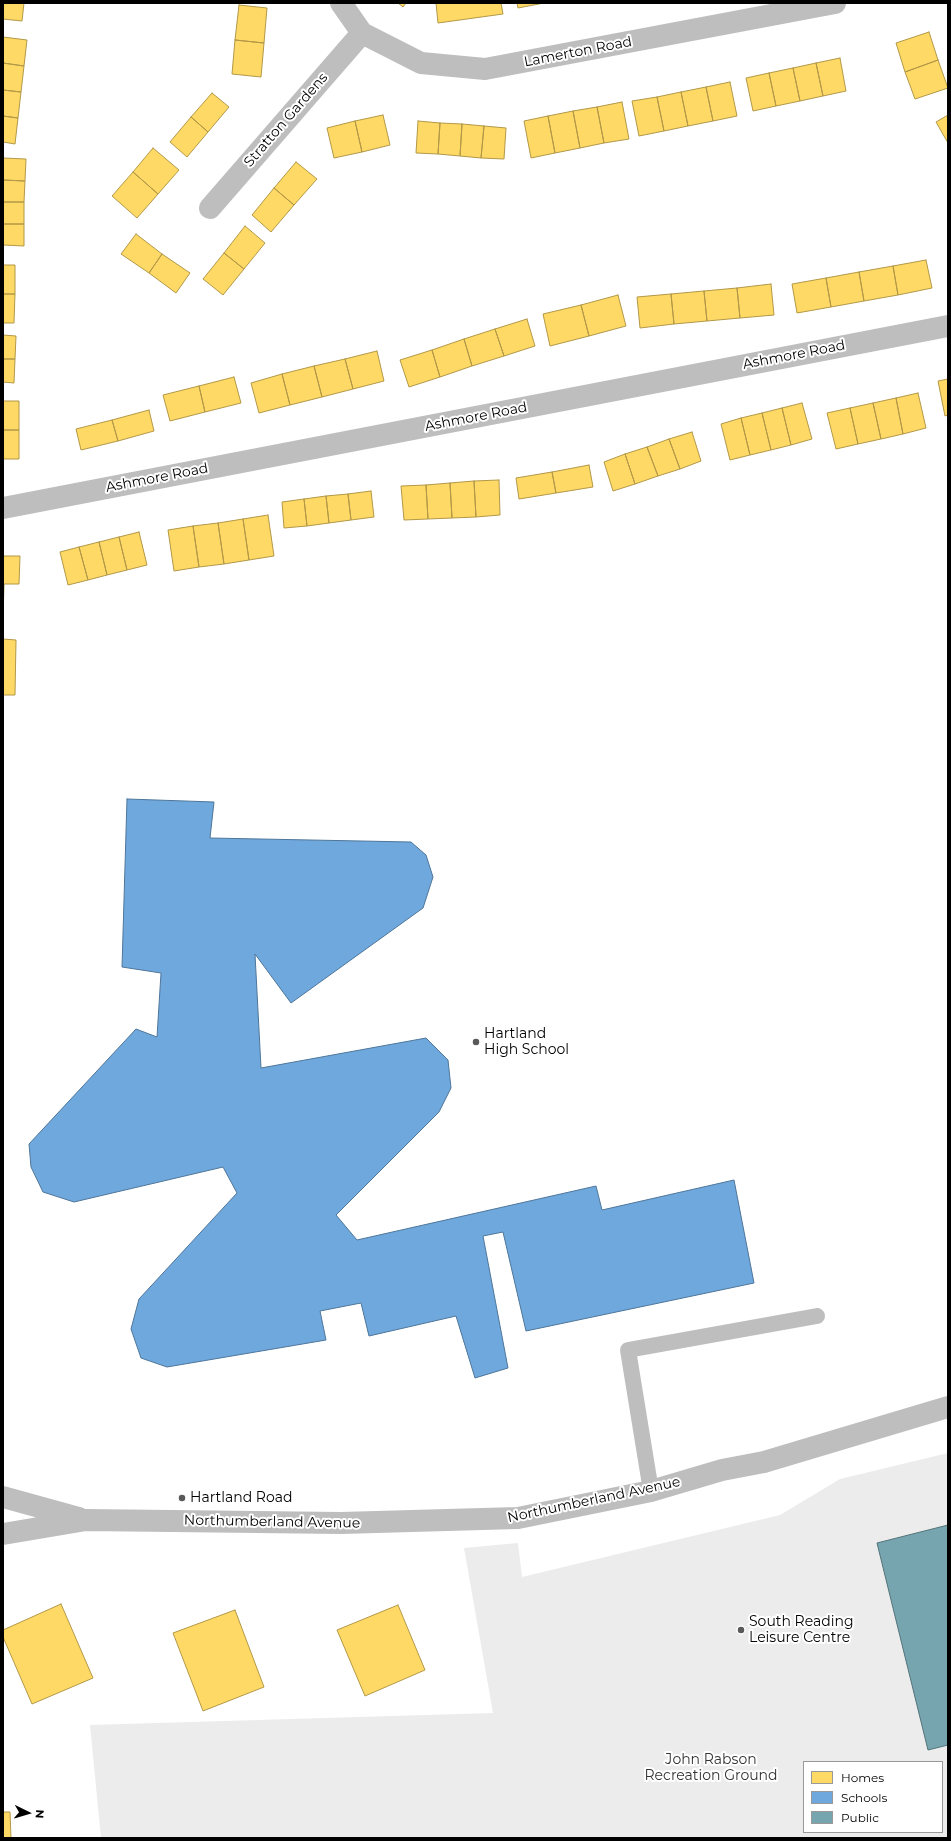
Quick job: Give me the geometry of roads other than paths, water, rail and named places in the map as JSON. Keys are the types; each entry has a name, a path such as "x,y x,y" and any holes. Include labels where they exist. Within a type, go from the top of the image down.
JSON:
{"street":[{"name":"Lamerton Road","path":"341,3 362,33 421,63 485,69 835,3"},
{"name":"Stratton Gardens","path":"210,208 362,33"},
{"name":"Ashmore Road","path":"3,508 948,326"},
{"name":"Northumberland Avenue","path":"3,1534 86,1520 341,1523 518,1518 651,1491 722,1470 764,1462 948,1407"},
{"name":"Northumberland Avenue","path":"3,1497 86,1520"}],"lane":[{"path":"651,1491 628,1350 817,1316"}],"place":[{"name":"Hartland High School","path":"476,1042"},
{"name":"Hartland Road","path":"182,1498"},
{"name":"South Reading Leisure Centre","path":"741,1630"}],"park label":[{"name":"John Rabson Recreation Ground","path":"711,1768"}]}
